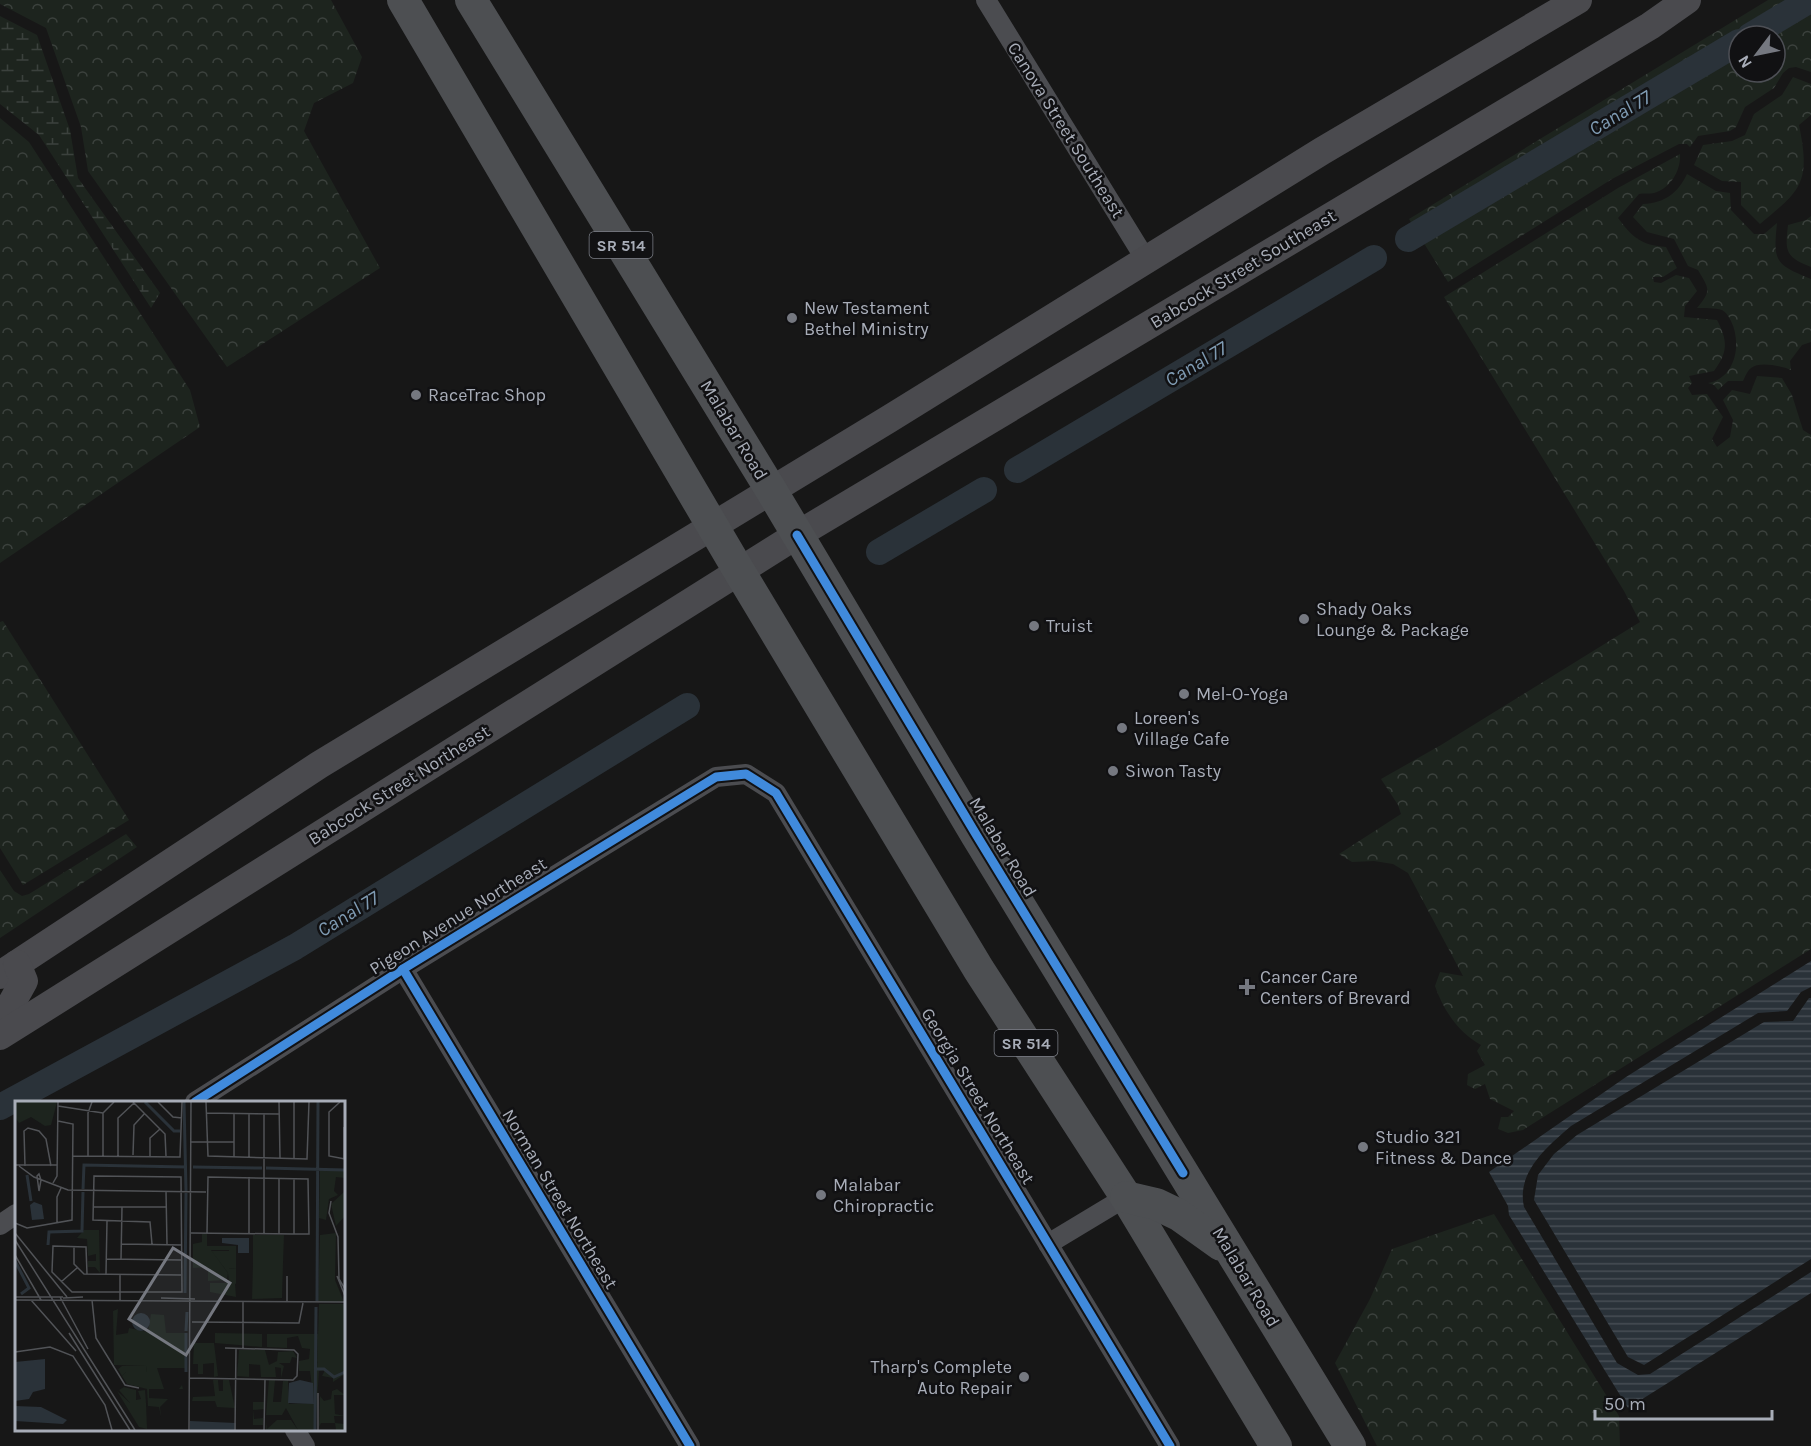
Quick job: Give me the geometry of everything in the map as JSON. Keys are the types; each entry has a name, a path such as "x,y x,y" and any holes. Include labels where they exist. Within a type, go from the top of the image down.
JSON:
{"main road":[{"name":"SR 514","path":"403,0 739,571 979,970 1126,1197 1276,1446"},
{"name":"Malabar Road","path":"471,0 771,490 977,836 1350,1446"},
{"path":"0,1024 24,981 9,969 319,765 1332,145 1578,0"},
{"name":"Babcock Street Southeast","path":"798,535 1650,26 1687,0"},
{"name":"Babcock Street Northeast","path":"0,1036 798,535"},
{"path":"1126,1197 1156,1204 1179,1215 1232,1253"}],"street":[{"name":"Canova Street Southeast","path":"986,0 1146,260"},
{"name":"Pigeon Avenue Northeast","path":"197,1101 403,969 716,777 746,774"},
{"name":"Georgia Street Northeast","path":"746,774 776,793 1170,1446"},
{"name":"Norman Street Northeast","path":"403,969 690,1446"},
{"path":"1048,1244 1126,1197"},
{"path":"0,1225 15,1215"},
{"path":"297,1431 305,1446"}],"green space":[{"path":"0,0 331,0 362,57 353,83 314,103 304,131 380,268 227,367 88,171 81,127 46,28 0,4"},
{"path":"1768,0 1811,0 1811,72 1796,67 1787,70 1787,24 1729,24"},
{"path":"0,16 37,35 70,130 78,178 160,293 151,308 39,135 0,104"},
{"path":"1727,25 1727,84 1776,84 1774,88 1745,107 1736,127 1730,131 1698,136 1690,147 1687,144 1679,144 1612,179 1448,282 1409,219"},
{"path":"1793,77 1811,84 1811,115 1799,125 1804,160 1803,173 1794,193 1760,224 1741,205 1741,182 1722,181 1694,165 1703,145 1732,141 1745,135 1754,114 1782,95"},
{"path":"0,118 29,142 190,390 200,427 0,563"},
{"path":"1680,154 1677,172 1670,183 1660,191 1639,194 1618,218 1638,239 1666,247 1677,268 1663,277 1653,277 1654,282 1661,283 1676,275 1689,278 1697,291 1685,306 1684,317 1717,320 1721,327 1725,346 1719,364 1714,371 1689,376 1692,383 1688,388 1692,395 1707,394 1723,417 1712,439 1717,447 1730,437 1733,420 1723,400 1732,390 1750,394 1757,376 1782,378 1792,395 1803,430 1811,435 1811,949 1523,1130 1508,1133 1498,1129 1501,1117 1508,1117 1514,1111 1490,1099 1485,1084 1475,1089 1467,1085 1468,1074 1485,1065 1477,1051 1481,1045 1453,1020 1442,1004 1435,986 1440,972 1463,976 1408,873 1393,864 1374,861 1352,862 1339,854 1401,814 1398,805 1381,779 1441,745 1640,622 1624,591 1444,297 1618,188"},
{"path":"1687,174 1716,191 1730,193 1731,210 1754,234 1764,234 1777,223 1776,246 1779,260 1783,265 1811,279 1811,342 1802,345 1790,361 1791,370 1759,365 1750,369 1743,381 1728,381 1718,390 1714,385 1708,383 1725,374 1734,358 1736,339 1731,321 1722,310 1697,308 1707,293 1705,281 1698,270 1688,266 1674,239 1647,232 1633,217 1643,204 1658,202 1670,196"},
{"path":"1811,216 1811,267 1792,256 1787,247 1787,241 1788,225 1806,220"},
{"path":"3,621 129,820 23,885 0,848 0,622"},
{"path":"126,834 137,847 0,938 0,870 14,891 22,896 29,894"},
{"path":"1494,1214 1619,1416 1620,1446 1377,1446 1335,1363 1370,1299 1392,1249"}],"shaded area":[{"path":"1811,961 1811,987 1801,992 1787,1011 1758,1013 1571,1126 1544,1151 1529,1171 1523,1194 1524,1207 1617,1363 1638,1375 1650,1374 1811,1272 1811,1293 1628,1408 1509,1215 1508,1206 1489,1172 1626,1077"},
{"path":"1811,998 1811,1259 1644,1365 1628,1357 1534,1200 1538,1175 1554,1154 1577,1135 1764,1022 1793,1021"}],"waterway":[{"name":"Canal 77","path":"1770,24 1810,0"},
{"name":"Canal 77","path":"1408,239 1727,49"},
{"name":"Canal 77","path":"1017,470 1374,258"},
{"name":"Canal 77","path":"879,552 984,490"},
{"name":"Canal 77","path":"0,1107 295,947 687,706"}],"cycle path":[{"path":"797,535 977,836 1183,1173"},
{"path":"197,1101 403,969 716,777 746,774 776,793 1170,1446"},
{"path":"403,969 690,1446"}],"place":[{"name":"New Testament Bethel Ministry","path":"792,318"},
{"name":"RaceTrac Shop","path":"416,395"},
{"name":"Shady Oaks Lounge & Package","path":"1304,619"},
{"name":"Truist","path":"1034,626"},
{"name":"Mel-O-Yoga","path":"1184,694"},
{"name":"Loreen's Village Cafe","path":"1122,728"},
{"name":"Siwon Tasty","path":"1113,771"},
{"name":"Cancer Care Centers of Brevard","path":"1247,987"},
{"name":"Studio 321 Fitness & Dance","path":"1363,1147"},
{"name":"Malabar Chiropractic","path":"821,1195"},
{"name":"Tharp's Complete Auto Repair","path":"1024,1377"}]}
